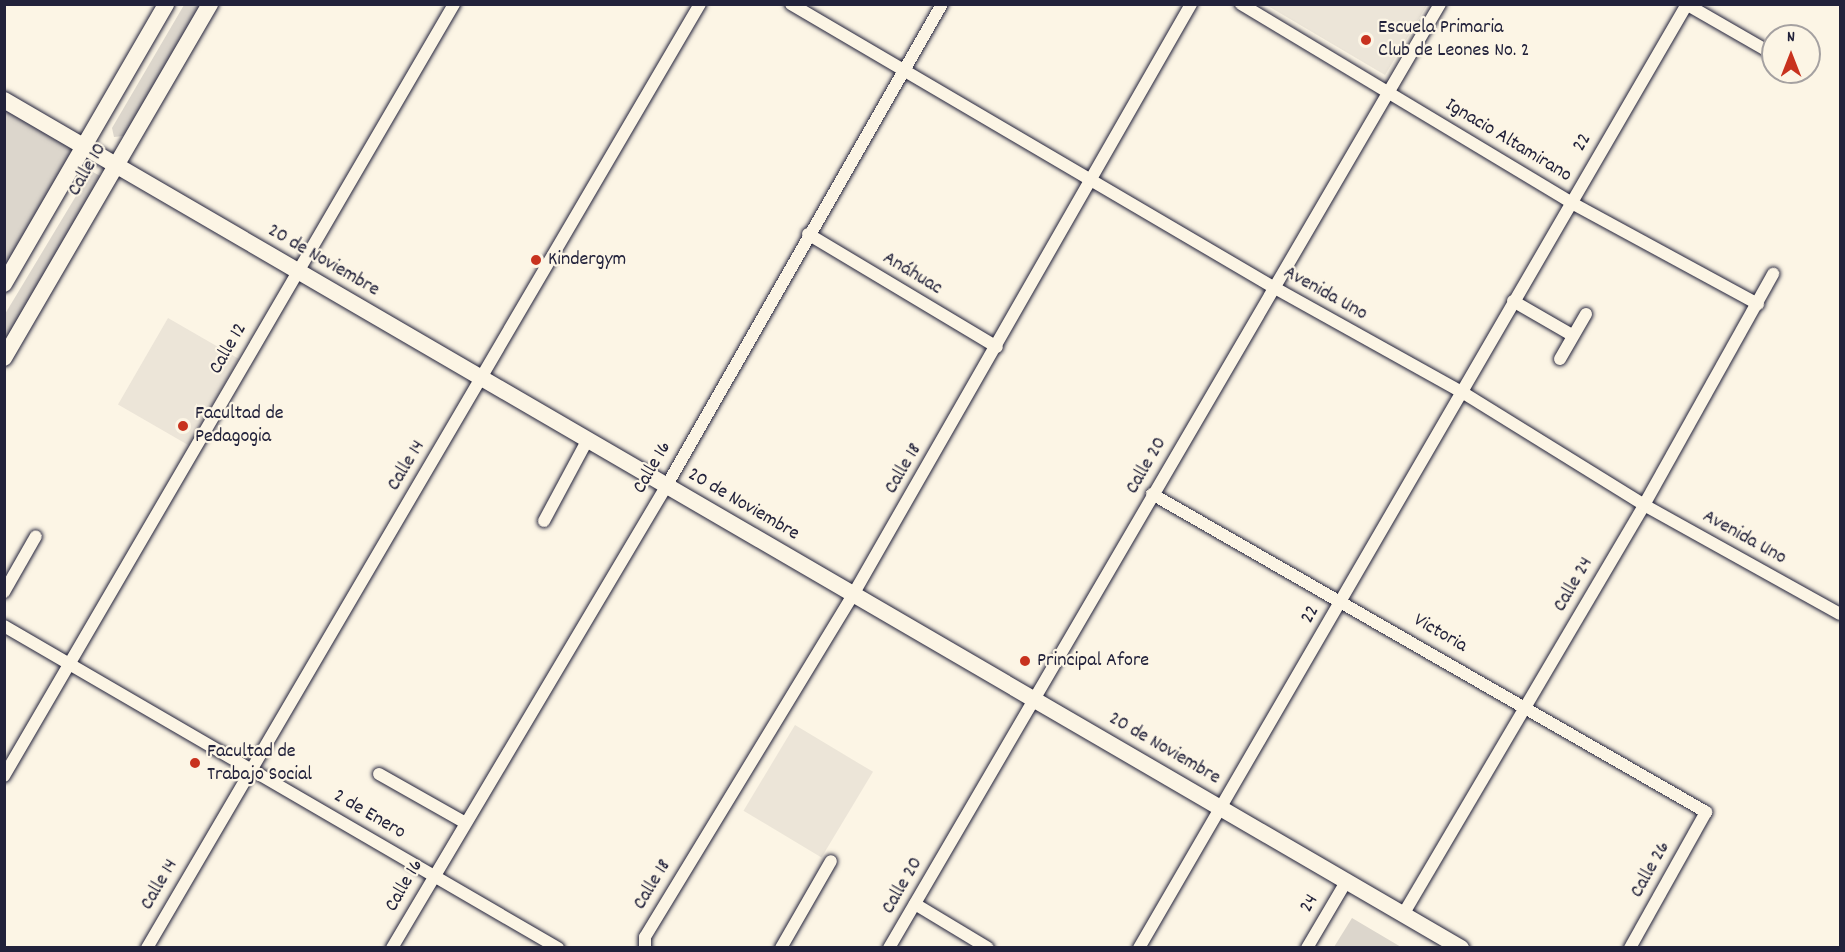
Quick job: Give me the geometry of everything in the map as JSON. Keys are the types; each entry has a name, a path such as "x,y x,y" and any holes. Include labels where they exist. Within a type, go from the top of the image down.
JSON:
{"main road":[{"name":"Calle 10","path":"4,284 166,4"},
{"name":"Calle 10","path":"4,358 210,4"},
{"name":"20 de Noviembre","path":"4,100 1461,948"}],"street":[{"name":"Calle 12","path":"4,776 454,4"},
{"name":"Calle 14","path":"147,948 249,769 483,378 700,4"},
{"name":"Avenida Uno","path":"791,4 1273,287 1462,392 1644,505 1840,614"},
{"name":"Calle 16","path":"392,948 464,822 667,485 808,234 942,4"},
{"name":"Calle 18","path":"645,948 645,937 854,593 997,347 1191,4"},
{"name":"Ignacio Altamirano","path":"1241,4 1570,202 1758,304"},
{"name":"Calle 20","path":"889,948 1440,4"},
{"path":"1686,5 1761,47"},
{"name":"22","path":"1139,948 1686,5"},
{"name":"Anáhuac","path":"808,234 997,347"},
{"name":"Calle 24","path":"1404,913 1644,505 1773,274"},
{"path":"1513,301 1572,335"},
{"path":"1560,359 1586,314"},
{"path":"544,521 588,439"},
{"name":"Victoria","path":"1152,494 1526,706 1706,812"},
{"path":"4,592 36,536"},
{"name":"2 de Enero","path":"4,626 558,948"},
{"path":"379,774 464,822"},
{"name":"Calle 26","path":"1630,948 1706,812"},
{"path":"781,948 831,861"},
{"name":"24","path":"1307,948 1347,880"},
{"path":"915,904 988,948"}],"shaded area":[{"path":"184,5 202,5 124,136 114,137 112,128"},
{"name":"Escuela Primaria Club de Leones No. 2","path":"1266,5 1427,5 1385,75"},
{"path":"5,104 79,145 5,268"},
{"path":"91,171 102,177 5,345 5,314"},
{"path":"168,318 239,359 189,446 118,405"},
{"path":"795,725 873,772 821,858 743,811"},
{"path":"1352,918 1401,947 1334,947"}],"place":[{"name":"Escuela Primaria Club de Leones No. 2","path":"1366,40"},
{"name":"Kindergym","path":"536,260"},
{"name":"Facultad de Pedagogia","path":"183,426"},
{"name":"Principal Afore","path":"1025,661"},
{"name":"Facultad de Trabajo Social","path":"195,763"}]}
